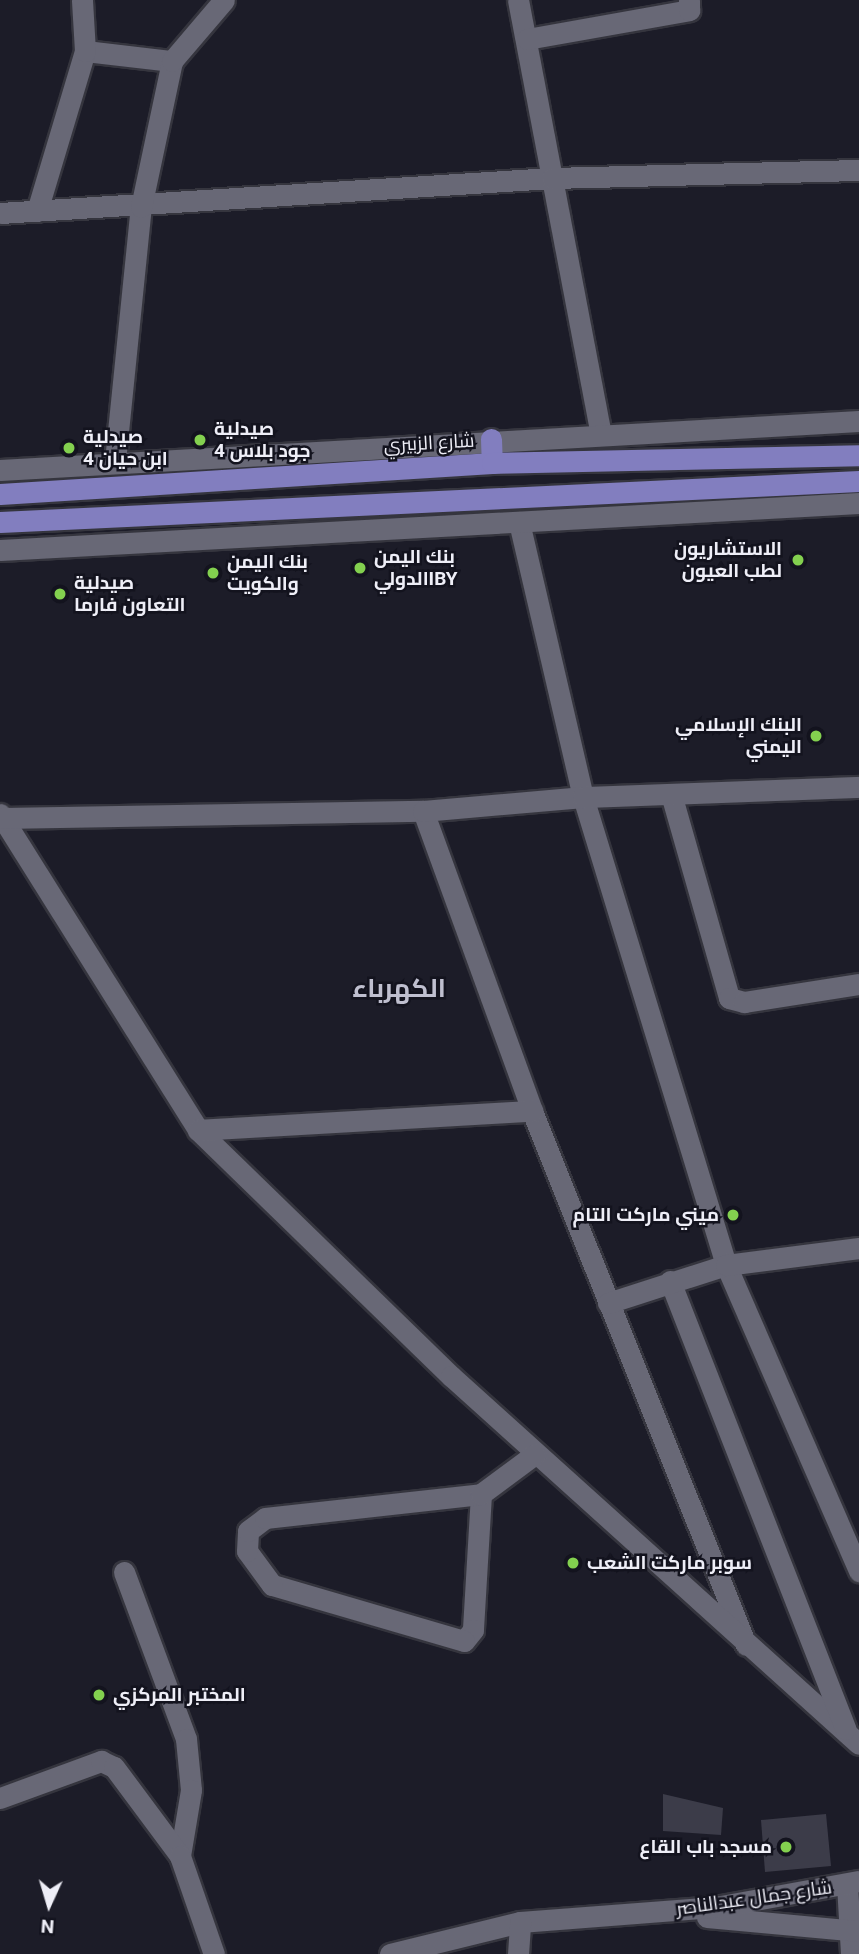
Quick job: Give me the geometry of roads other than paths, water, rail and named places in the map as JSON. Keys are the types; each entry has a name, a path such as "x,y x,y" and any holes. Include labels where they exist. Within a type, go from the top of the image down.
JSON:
{"main road":[{"path":"491,439 492,463"},
{"name":"شارع الزبيري","path":"0,494 492,463 859,455"},
{"path":"0,522 859,481"}],"street":[{"path":"37,211 85,51 82,0"},
{"path":"115,461 141,206 172,61 224,0"},
{"path":"518,0 600,432"},
{"path":"527,39 689,10 689,0"},
{"path":"85,51 172,61"},
{"path":"0,213 552,178 859,170"},
{"name":"شارع الزبيري","path":"0,470 600,432 859,421"},
{"path":"0,550 859,503"},
{"path":"519,522 583,797 726,1265 859,1571"},
{"path":"1,816 423,811 583,797 859,787"},
{"path":"671,793 729,998 744,1002 859,984"},
{"path":"423,811 532,1111 748,1650"},
{"path":"1,816 198,1130 535,1454 748,1650 853,1738"},
{"path":"198,1130 532,1111"},
{"path":"608,1303 726,1265 859,1248"},
{"path":"670,1282 853,1738"},
{"path":"481,1494 473,1630 464,1641 272,1585 247,1552 248,1531 265,1518 481,1494 535,1454"},
{"path":"124,1572 186,1739 191,1790 180,1856"},
{"path":"0,1798 101,1761 114,1767 180,1856 214,1954"},
{"path":"851,1954 855,1931 853,1883"},
{"name":"شارع جمال عبدالناصر","path":"390,1954 520,1922 649,1911 853,1883"},
{"name":"شارع جمال عبدالناصر","path":"649,1911 855,1931"},
{"path":"518,1954 520,1922"}],"place":[{"name":"صيدلية جود بلاس 4","path":"200,440"},
{"name":"صيدلية ابن حيان 4","path":"69,448"},
{"name":"الاستشاريون لطب العيون","path":"798,560"},
{"name":"بنك اليمن الدوليIBY","path":"360,568"},
{"name":"بنك اليمن والكويت","path":"213,573"},
{"name":"صيدلية التعاون فارما","path":"60,594"},
{"name":"البنك الإسلامي اليمني","path":"816,736"},
{"name":"ميني ماركت التام","path":"733,1215"},
{"name":"سوبر ماركت الشعب","path":"573,1563"},
{"name":"المختبر المركزي","path":"99,1695"},
{"name":"مسجد باب القاع","path":"786,1847"}],"district":[{"name":"الكهرباء","path":"399,989"}]}
